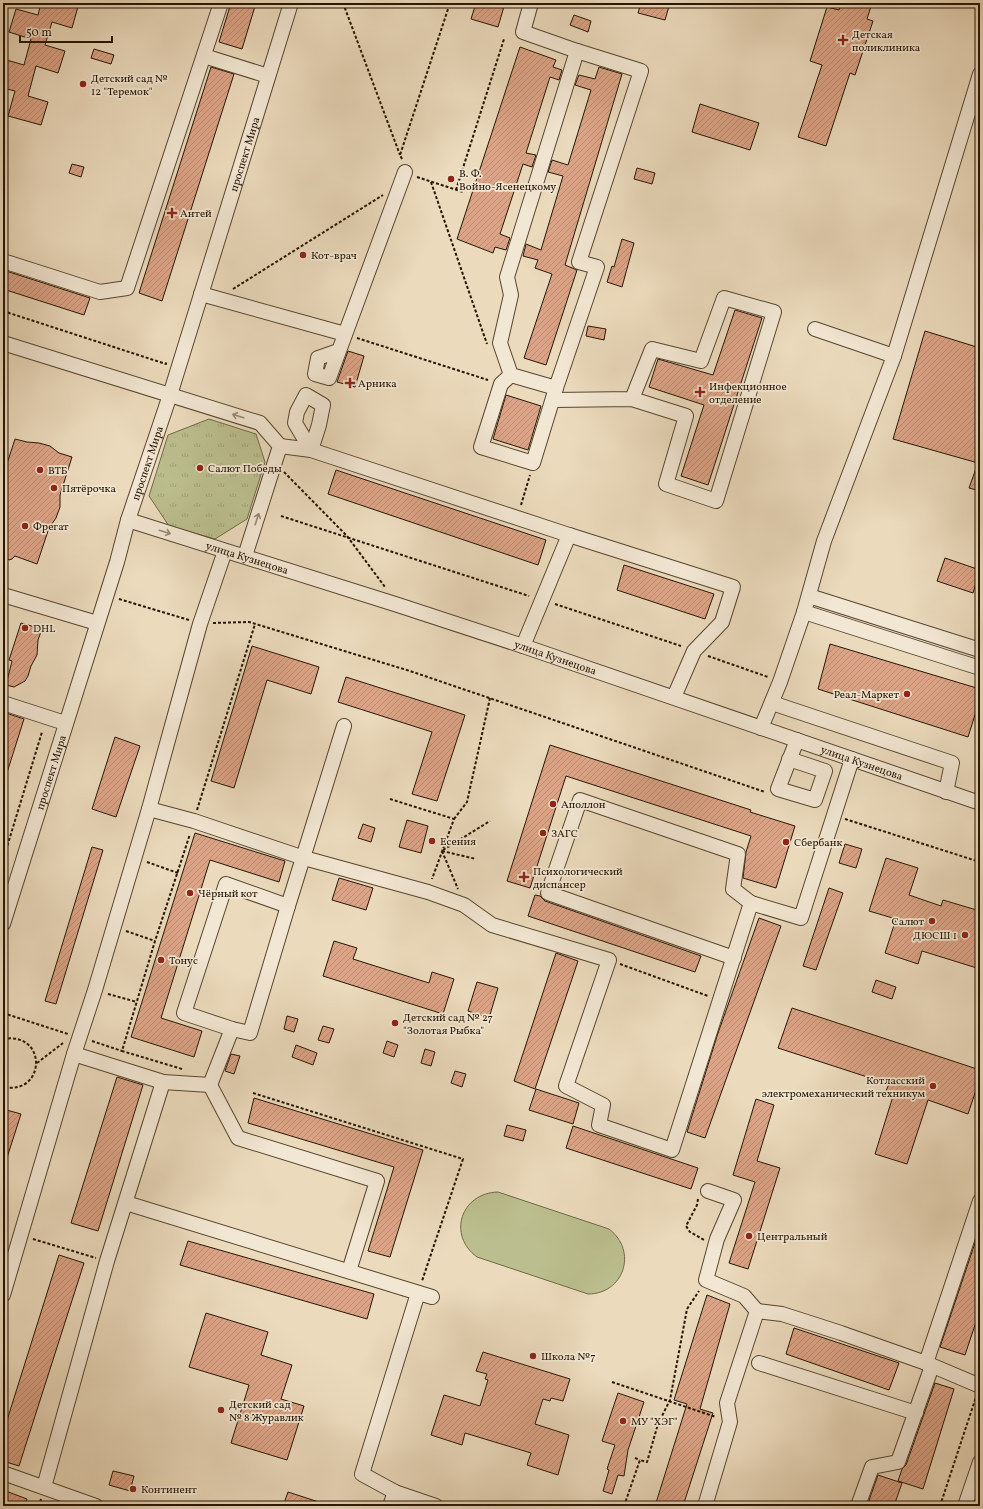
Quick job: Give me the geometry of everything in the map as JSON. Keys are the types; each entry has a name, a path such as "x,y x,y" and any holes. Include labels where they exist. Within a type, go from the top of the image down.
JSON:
{"street":[{"path":"3,261 100,292 126,288 221,3"},
{"name":"проспект Мира","path":"3,924 128,520 170,395 291,3"},
{"path":"531,3 523,32 641,71 579,262 597,267 534,463 481,447 506,379 500,343 511,295 507,277 577,51"},
{"path":"204,56 268,76"},
{"path":"761,728 780,682 804,612 824,541 894,356 980,74"},
{"path":"338,351 403,178"},
{"path":"201,294 344,334"},
{"path":"506,379 555,394 632,400 686,416 666,484 716,502 774,312 724,298 701,361 652,349 632,400"},
{"path":"816,330 894,356"},
{"path":"3,344 260,423 280,446 311,450 733,587 722,622 694,650 674,697"},
{"path":"245,556 280,446"},
{"name":"улица Кузнецова","path":"128,520 245,556 523,646 980,803"},
{"path":"523,646 569,535"},
{"path":"3,1295 74,1054 76,1036 95,990 149,809 200,624 225,551"},
{"path":"3,595 97,623"},
{"path":"809,596 980,650"},
{"path":"804,612 980,668"},
{"path":"3,703 65,723"},
{"path":"772,703 952,763 946,792"},
{"path":"288,906 226,884 184,1013 232,1029 250,1033 344,726"},
{"path":"789,759 797,740"},
{"path":"734,958 548,893 580,800 738,854 733,889 751,903 801,918 852,759"},
{"path":"149,809 194,821 304,858 428,892 464,905 492,925 609,960 566,1086 603,1105 599,1125 672,1150 751,903"},
{"path":"232,1029 210,1086 238,1138 377,1180 349,1271"},
{"path":"74,1054 163,1082 210,1086"},
{"path":"44,1488 108,1261 163,1082"},
{"path":"703,1194 734,1200 717,1239 706,1280 744,1296 757,1311 782,1314 929,1364 980,1386"},
{"path":"858,1506 872,1467 898,1462 916,1413 929,1364 980,1201"},
{"path":"126,1203 432,1297"},
{"path":"418,1292 362,1474 395,1492 436,1506"},
{"path":"705,1506 730,1422 727,1403 757,1311"},
{"path":"759,1363 916,1413"},
{"path":"965,1506 980,1462"},
{"path":"3,1473 96,1506"},
{"path":"390,1506 395,1492"}],"path":[{"path":"343,3 400,155 403,178"},
{"path":"400,155 450,3"},
{"path":"456,190 504,40"},
{"path":"216,299 403,178 431,182 463,192"},
{"path":"431,182 488,347"},
{"path":"3,311 166,364 168,356"},
{"path":"344,334 506,379"},
{"path":"275,462 347,536 398,605"},
{"path":"517,518 534,463"},
{"path":"106,595 200,624 249,622 410,671 766,792"},
{"path":"122,1051 155,941 255,624"},
{"path":"428,892 454,819 467,802 490,698"},
{"path":"3,860 42,732"},
{"path":"390,799 454,819"},
{"path":"833,815 980,862"},
{"path":"442,851 490,821"},
{"path":"442,851 476,859"},
{"path":"442,851 464,905"},
{"path":"134,857 178,872"},
{"path":"114,927 155,941"},
{"path":"609,960 720,1000"},
{"path":"95,990 137,1002"},
{"path":"3,1013 183,1070"},
{"path":"37,1063 76,1036"},
{"path":"3,1039 11,1037 26,1042 36,1055 37,1063 36,1071 26,1084 11,1089 3,1087"},
{"path":"253,1093 463,1159 418,1292"},
{"path":"703,1194 686,1226 690,1232 702,1238 706,1242"},
{"path":"21,1235 108,1261"},
{"path":"635,1458 647,1462 658,1424 669,1402 687,1309 706,1280"},
{"path":"612,1382 730,1422"},
{"path":"940,1506 980,1386"},
{"path":"624,1506 640,1460"}],"green space":[{"path":"209,419 256,434 265,462 247,519 215,539 169,526 149,496 168,435"},
{"path":"498,1192 609,1229 618,1238 623,1248 625,1259 623,1270 618,1279 611,1287 600,1292 588,1294 477,1257 468,1248 462,1238 462,1217 467,1207 475,1199 485,1194"}],"building":[{"path":"41,3 79,3 72,28 52,22 45,45 65,51 58,73 36,66 28,96 48,102 41,125 8,116 15,91 3,88 3,59 24,65 31,39 9,32 16,9 38,15"},
{"path":"231,3 256,3 242,49 219,42"},
{"path":"476,3 505,3 498,27 471,19"},
{"path":"641,3 670,3 665,20 638,13"},
{"path":"842,3 872,3 867,19 873,21 855,75 850,73 826,146 798,137 822,65 810,61 827,7 839,10"},
{"path":"574,15 591,21 588,32 570,25"},
{"path":"520,47 556,60 553,67 562,70 559,80 550,77 526,153 536,155 532,167 523,164 500,234 510,238 506,250 495,247 493,253 457,239"},
{"path":"94,49 114,55 111,64 91,58"},
{"path":"211,67 234,74 162,301 139,293"},
{"path":"599,67 622,74 565,265 577,270 546,365 524,358 552,274 535,268 538,260 523,256 526,244 541,250 563,176 548,172 552,160 568,165 591,90 575,85 579,75 595,79"},
{"path":"700,104 759,123 750,150 692,132"},
{"path":"72,164 84,167 81,177 69,173"},
{"path":"637,168 655,173 652,184 634,179"},
{"path":"622,239 634,243 622,287 607,282 612,266 614,267"},
{"path":"3,270 90,298 84,315 3,289"},
{"name":"Инфекционное отделение","path":"735,310 762,318 708,485 681,476 704,405 649,387 658,359 713,375"},
{"path":"588,326 606,329 604,340 586,336"},
{"path":"925,331 980,348 980,491 969,488 978,463 893,439"},
{"path":"348,351 364,356 355,387 337,382"},
{"path":"506,395 541,406 528,450 493,439"},
{"path":"15,439 50,446 59,453 72,457 60,495 60,507 56,518 49,528 37,564 15,556 9,560 3,556 3,476"},
{"path":"336,470 546,540 538,565 328,494"},
{"path":"945,558 980,570 973,593 937,581"},
{"path":"624,565 714,594 705,619 617,590"},
{"path":"21,623 42,629 38,640 37,655 28,676 25,681 14,687 6,685 12,661 9,660"},
{"name":"Реал-Маркет","path":"830,644 980,689 980,699 968,737 818,689"},
{"path":"252,646 319,667 311,694 267,680 234,788 211,781"},
{"path":"346,677 465,715 437,801 412,794 432,732 338,702"},
{"path":"3,712 24,719 5,779 3,779"},
{"path":"115,737 140,746 116,817 92,809"},
{"path":"550,745 751,810 750,812 795,826 776,888 743,878 746,852 751,836 566,776 530,888 507,881"},
{"path":"407,820 428,826 421,853 399,847"},
{"path":"363,824 375,828 371,842 358,838"},
{"path":"195,833 285,861 279,882 210,860 161,1018 202,1031 194,1057 131,1037"},
{"path":"845,844 862,849 856,868 839,863"},
{"path":"92,847 103,850 56,1004 45,1001"},
{"path":"886,858 918,868 909,895 941,906 943,900 980,911 980,969 922,951 918,964 885,953 896,919 869,911"},
{"path":"339,878 373,888 366,910 332,900"},
{"path":"829,888 843,893 816,970 803,966"},
{"path":"535,895 540,896 545,901 701,956 695,972 528,916"},
{"path":"759,918 781,926 705,1138 687,1132 718,1033"},
{"path":"334,941 357,948 353,959 429,983 432,972 454,979 443,1014 323,976"},
{"path":"556,953 578,961 535,1089 514,1081"},
{"path":"876,980 896,987 892,999 872,992"},
{"path":"477,982 498,988 489,1018 468,1011"},
{"name":"Котласский электромеханический техникум","path":"792,1008 980,1070 980,1078 968,1114 928,1100 907,1164 875,1154 894,1093 886,1091 889,1084 778,1048"},
{"path":"287,1016 298,1019 294,1032 284,1029"},
{"path":"323,1026 334,1029 329,1043 318,1040"},
{"path":"387,1041 398,1045 394,1057 383,1053"},
{"path":"296,1045 317,1053 313,1065 292,1057"},
{"path":"425,1049 435,1052 431,1066 421,1063"},
{"path":"231,1054 240,1056 234,1074 225,1071"},
{"path":"455,1071 466,1074 462,1087 451,1083"},
{"path":"117,1077 143,1085 98,1231 71,1223"},
{"path":"536,1089 579,1103 573,1124 529,1110"},
{"path":"254,1098 423,1150 390,1257 368,1251 394,1167 248,1123"},
{"path":"756,1099 774,1105 757,1161 780,1168 748,1269 729,1263 755,1182 733,1175"},
{"path":"3,1109 21,1114 5,1164 3,1164"},
{"path":"507,1125 526,1130 523,1141 504,1136"},
{"path":"573,1126 698,1168 691,1189 566,1148"},
{"path":"980,1228 980,1310 965,1355 940,1347"},
{"path":"188,1241 374,1294 367,1319 180,1265"},
{"path":"59,1255 84,1263 19,1466 3,1461 3,1433"},
{"path":"707,1295 730,1304 700,1409 713,1413 683,1506 655,1506 687,1404 674,1400"},
{"path":"206,1313 268,1332 261,1355 292,1365 281,1399 304,1406 287,1460 231,1443 249,1385 189,1367"},
{"path":"794,1328 899,1363 889,1390 786,1354"},
{"path":"483,1352 570,1379 563,1401 551,1398 550,1401 543,1399 535,1424 569,1435 558,1475 527,1465 531,1453 465,1433 462,1445 431,1435 444,1395 480,1406 488,1380 485,1379 487,1374 476,1371"},
{"path":"935,1383 954,1389 923,1489 898,1481 902,1469 906,1465"},
{"name":"МУ \"ХЭГ\"","path":"618,1393 644,1402 628,1450 624,1476 618,1475 612,1494 603,1491 609,1470 607,1469 615,1445 602,1441"},
{"path":"113,1471 134,1476 130,1491 109,1485"},
{"path":"878,1475 902,1483 894,1506 867,1506"},
{"path":"3,1490 27,1499 24,1506 3,1506"},
{"path":"288,1492 325,1504 324,1506 283,1506"}],"place":[{"name":"Детская поликлиника","path":"843,40"},
{"name":"Детский сад № 12 \"Теремок\"","path":"83,84"},
{"name":"В. Ф. Войно-Ясенецкому","path":"451,179"},
{"name":"Антей","path":"172,213"},
{"name":"Кот-врач","path":"303,255"},
{"name":"Арника","path":"350,383"},
{"name":"Инфекционное отделение","path":"700,392"},
{"name":"Салют Победы","path":"200,468"},
{"name":"ВТБ","path":"40,470"},
{"name":"Пятёрочка","path":"54,488"},
{"name":"Фрегат","path":"25,526"},
{"name":"DHL","path":"25,628"},
{"name":"Реал-Маркет","path":"907,694"},
{"name":"Аполлон","path":"553,804"},
{"name":"ЗАГС","path":"543,833"},
{"name":"Есения","path":"432,841"},
{"name":"Сбербанк","path":"786,842"},
{"name":"Психологический диспансер","path":"524,877"},
{"name":"Чёрный кот","path":"190,893"},
{"name":"Салют","path":"932,921"},
{"name":"ДЮСШ 1","path":"965,935"},
{"name":"Тонус","path":"161,960"},
{"name":"Детский сад № 27 \"Золотая Рыбка\"","path":"395,1023"},
{"name":"Котласский электромеханический техникум","path":"933,1086"},
{"name":"Центральный","path":"749,1236"},
{"name":"Школа №7","path":"533,1356"},
{"name":"Детский сад № 8 Журавлик","path":"221,1410"},
{"name":"МУ \"ХЭГ\"","path":"623,1421"},
{"name":"Континент","path":"133,1489"}]}
